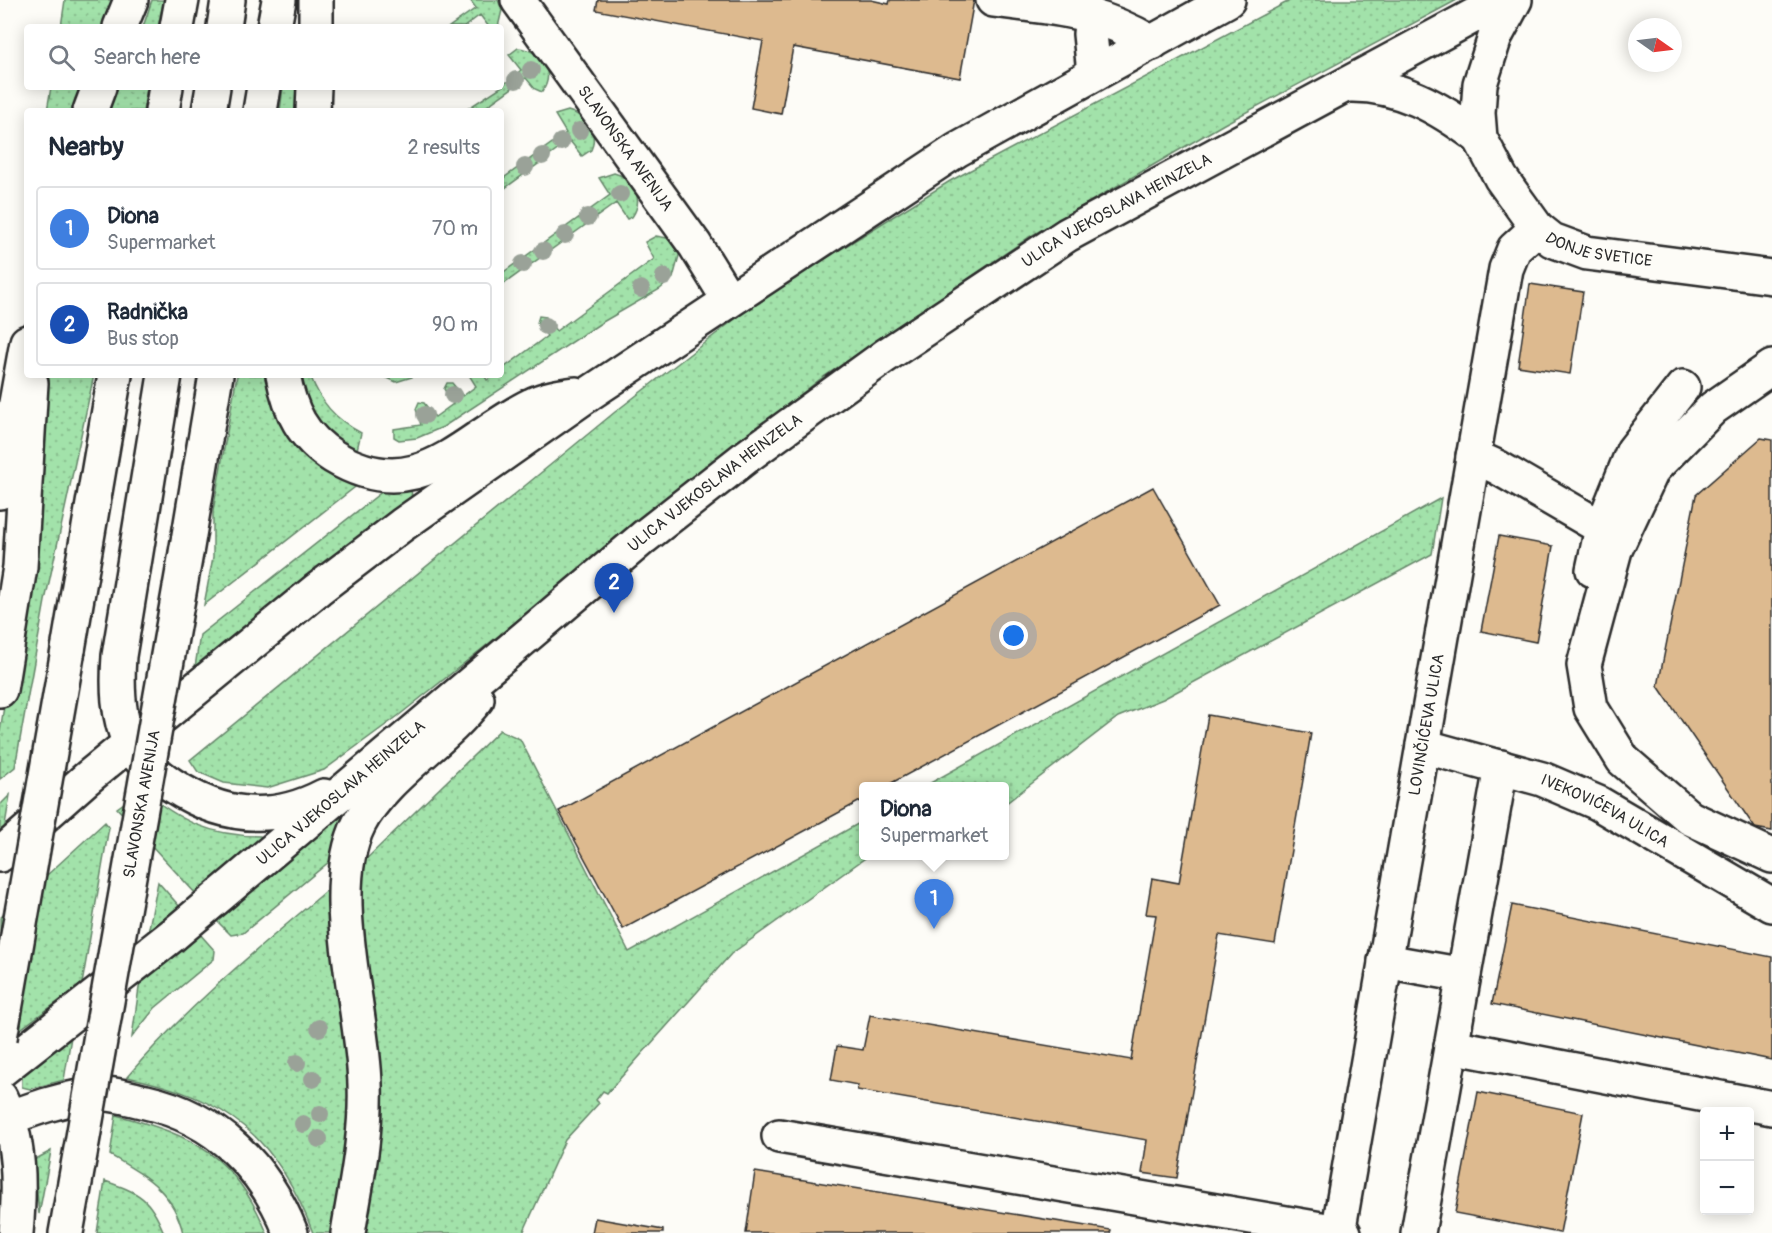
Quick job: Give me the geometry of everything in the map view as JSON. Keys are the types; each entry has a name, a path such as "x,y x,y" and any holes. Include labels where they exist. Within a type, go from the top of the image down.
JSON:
{"main road":[{"path":"121,24 131,0"},
{"path":"178,24 182,0"},
{"path":"224,24 228,0"},
{"path":"275,24 279,0"},
{"path":"316,0 316,24"},
{"name":"SLAVONSKA AVENIJA","path":"518,0 689,237 729,300"},
{"path":"993,0 1092,15 1125,27 1152,43"},
{"path":"0,855 130,743 355,560 590,393 957,150 1228,0"},
{"name":"ULICA VJEKOSLAVA HEINZELA","path":"0,1071 174,934 505,652 737,464 885,356 1067,235 1503,0"},
{"path":"1480,138 1478,113 1480,84 1495,38 1515,0"},
{"path":"1092,15 1090,34 1094,74"},
{"path":"1347,85 1372,84 1414,97 1454,118 1480,138"},
{"path":"91,108 98,90"},
{"path":"162,108 166,90"},
{"path":"210,108 212,90"},
{"path":"260,108 264,90"},
{"path":"313,108 314,90"},
{"name":"DONJE SVETICE","path":"1480,138 1501,178 1537,228 1552,240 1587,253 1772,277"},
{"name":"LOVINČIĆEVA ULICA","path":"1340,1232 1506,269 1514,249 1537,228"},
{"path":"0,492 24,359"},
{"path":"1772,367 1713,408 1653,469 1615,550 1584,665 1591,708 1623,760 1690,818 1772,856"},
{"path":"0,690 20,567 31,378"},
{"path":"0,1038 114,378"},
{"path":"165,378 119,656 118,692 130,743 153,772 190,797 229,812 254,814 291,810 321,798 358,777"},
{"name":"SLAVONSKA AVENIJA","path":"66,1233 215,378"},
{"path":"284,378 288,402 297,421 311,440 357,468 394,475 414,472 457,454 531,405 550,398 590,393"},
{"path":"1584,665 1574,664 1602,528 1633,452 1683,387"},
{"path":"1473,456 1497,467 1602,528"},
{"path":"348,1233 362,1142 366,1088 364,1050 350,958 345,888 347,858 359,823 373,804 471,706 488,683 505,652"},
{"name":"IVEKOVIĆEVA ULICA","path":"1423,746 1542,779 1598,803 1772,905"},
{"path":"1418,1233 1501,767"},
{"path":"1385,961 1464,975"},
{"path":"1451,1046 1772,1108"},
{"path":"16,1233 19,1175 3,1112 104,1094 167,1107 204,1125 243,1153 276,1199 291,1233"},
{"path":"779,1136 1340,1232"}],"green space":[{"path":"65,0 117,0 107,24 61,24"},
{"path":"152,0 164,0 159,24 144,24"},
{"path":"470,0 498,0 502,10 499,24 487,24 480,15 468,24 453,24 476,8"},
{"path":"1291,0 1457,0 1224,124 1031,236 819,380 398,716 324,770 267,788 224,783 198,772 190,760 615,412 761,299 950,181"},
{"path":"518,48 533,53 544,63 547,77 542,92 535,89 526,78 484,108 469,108 496,90 504,90 504,84 521,70 509,55"},
{"path":"50,90 80,90 73,108 48,108"},
{"path":"117,90 146,90 144,108 110,108"},
{"path":"283,90 302,90 301,108 280,108"},
{"path":"568,111 580,116 592,131 591,150 582,156 570,141 504,189 504,178 566,133 555,115"},
{"path":"614,173 632,185 637,204 632,217 627,219 616,203 504,284 504,272 610,195 599,178"},
{"path":"656,236 667,238 680,252 673,278 660,289 601,323 443,427 417,438 399,440 394,437 394,429 421,425 416,409 419,402 424,403 435,417 453,404 444,389 447,383 452,383 463,396 476,386 471,378 486,378 487,380 504,378 504,368 547,336 537,323 539,316 546,317 556,331 654,259 645,242"},
{"path":"41,378 93,378 45,601 15,767 0,779 0,732 28,551"},
{"path":"236,378 265,378 277,410 359,484 204,605 213,557 213,511"},
{"path":"300,378 311,378 330,409 343,422 361,433 356,454 319,427"},
{"path":"387,378 409,378 396,382"},
{"path":"388,487 411,490 412,496 195,667 200,635"},
{"path":"1441,498 1432,554 1163,699 1118,717 1009,801 1009,782 932,782"},
{"path":"500,730 520,739 629,952 859,823 859,860 862,860 731,954 607,1093 603,1091 596,1100 599,1103 565,1140 523,1233 359,1233 377,1053 358,892 361,864"},
{"path":"142,790 169,810 196,825 226,833 260,836 263,839 196,894 117,808"},
{"path":"10,795 4,831 0,834 0,805"},
{"path":"341,813 347,820 330,861 243,933 231,935 215,919"},
{"path":"105,822 109,827 82,984 0,1044 0,918"},
{"path":"158,882 180,907 148,933"},
{"path":"331,887 348,1038 349,1113 332,1233 313,1233 299,1199 283,1171 265,1147 244,1126 220,1110 193,1097 127,1077 200,1001 251,954"},
{"path":"199,933 215,951 214,959 155,1008 132,1037 140,981"},
{"path":"71,1037 64,1080 30,1089 22,1087 22,1076"},
{"path":"116,1115 168,1131 209,1153 226,1167 241,1185 255,1207 267,1233 183,1233 178,1218 165,1195 135,1170 110,1155"},
{"path":"51,1151 39,1214 34,1160"},
{"path":"105,1181 127,1189 142,1198 154,1212 164,1233 97,1233"}],"building":[{"path":"598,0 871,0 889,4 890,0 974,0 960,78 793,47 781,114 751,108 763,41 596,10"},
{"path":"1530,284 1583,292 1570,374 1518,366"},
{"path":"1761,438 1772,440 1772,831 1755,828 1658,686 1696,495"},
{"path":"1153,487 1220,605 893,782 859,782 859,802 623,929 559,811"},
{"path":"1499,536 1553,546 1536,642 1481,631"},
{"path":"1208,715 1311,733 1275,944 1219,935 1177,1178 1142,1173 1147,1140 857,1090 858,1085 831,1080 837,1046 863,1050 870,1015 1131,1060 1156,915 1146,914 1152,878 1179,883"},
{"path":"1512,905 1772,957 1772,1060 1492,1004"},
{"path":"1478,1092 1583,1113 1560,1233 1455,1213"},
{"path":"755,1172 1111,1230 1110,1233 746,1233"},
{"path":"595,1218 663,1230 663,1233 592,1233"}],"place":[{"name":"Radnička","path":"614,613"},
{"name":"Diona","path":"934,929"}]}
